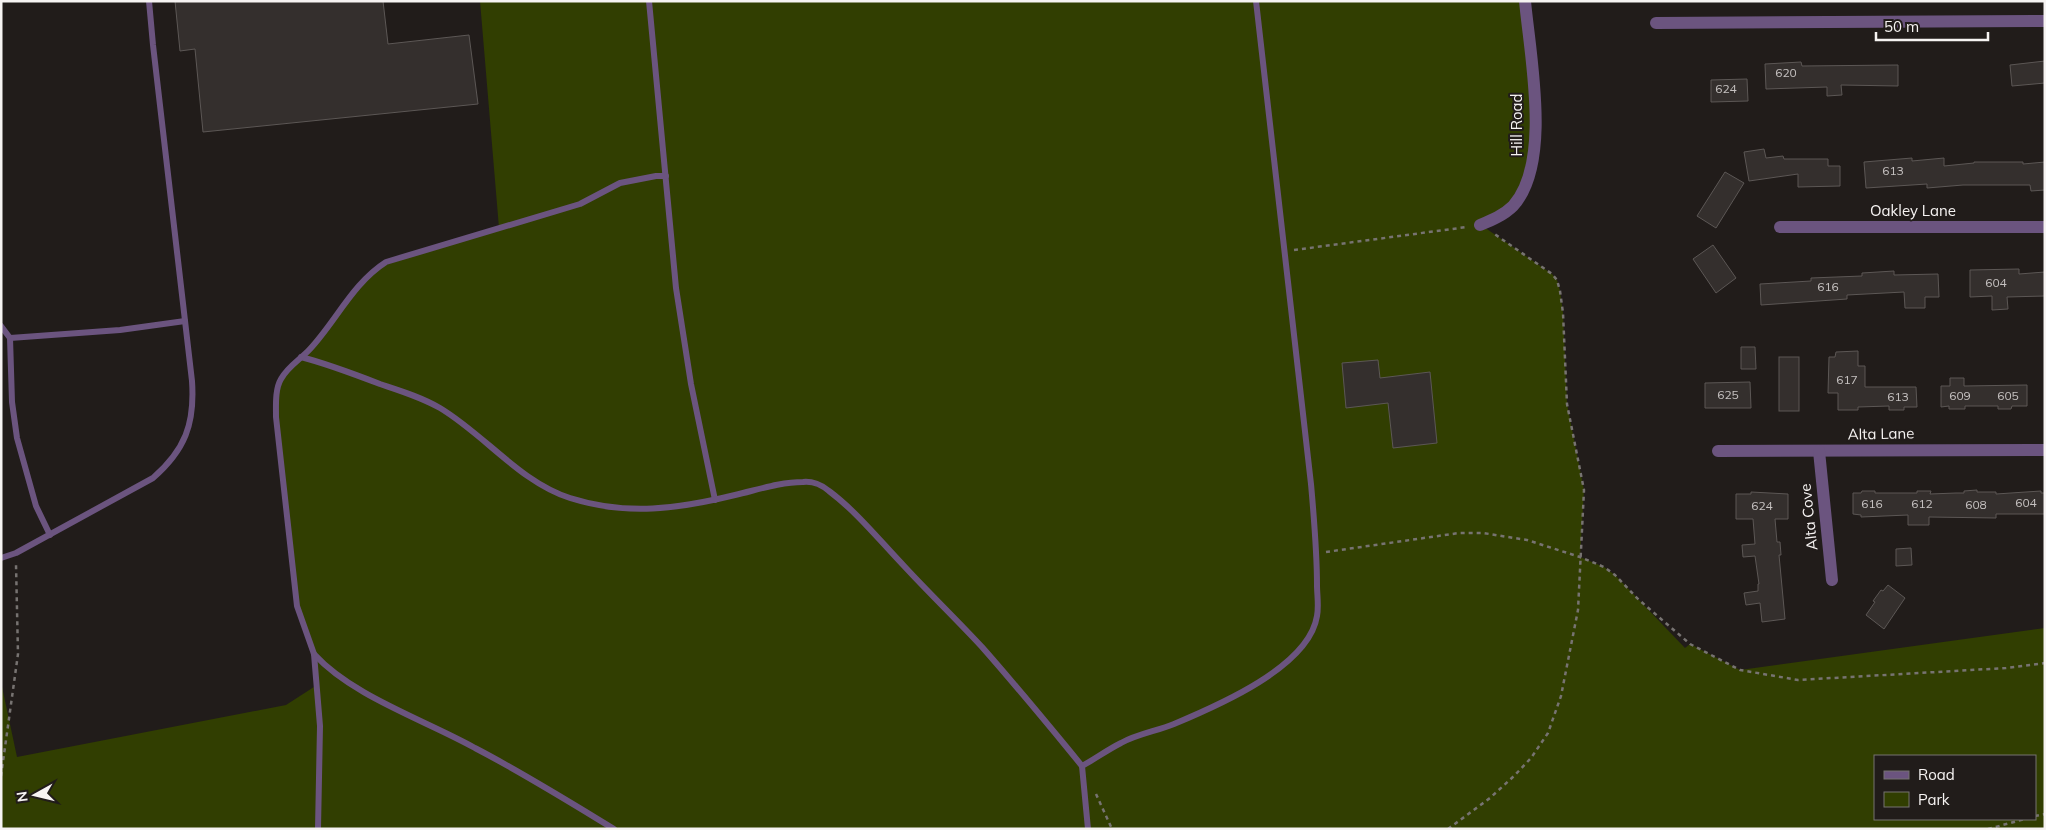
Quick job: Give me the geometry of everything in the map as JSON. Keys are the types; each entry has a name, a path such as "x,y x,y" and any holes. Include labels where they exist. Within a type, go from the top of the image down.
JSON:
{"street":[{"name":"Hill Road","path":"1480,225 1500,216 1512,206 1525,186 1534,159 1536,140 1534,98 1525,1"},
{"path":"1656,23 2045,21"},
{"name":"Oakley Lane","path":"1780,227 2045,227"},
{"name":"Alta Lane","path":"1718,452 2045,450"},
{"name":"Alta Cove","path":"1819,451 1832,580"}],"lane":[{"path":"1,558 16,553 153,478 181,448 190,424 194,398 152,45 149,1"},
{"path":"649,1 672,253 682,332 714,500"},
{"path":"1082,766 1104,755 1121,743 1174,724 1272,674 1294,657 1311,634 1317,616 1317,553 1256,1"},
{"path":"318,829 320,726 314,654 297,606 276,417 276,399 280,379 310,349 366,277 386,262 580,204 620,183 656,176 666,176"},
{"path":"10,338 120,330 186,321"},
{"path":"1,326 10,338 12,402 17,438 36,506 50,535"},
{"path":"301,357 331,365 410,393 440,408 462,423 530,478 550,490 595,505 650,510 714,500 782,484 802,482 816,484 828,490 982,647 1082,766 1088,829"},
{"path":"314,654 326,666 362,690 474,747 614,829"}],"path":[{"path":"1284,251 1434,233 1480,225 1552,274 1559,286 1563,313 1567,404 1584,490 1578,610 1561,696 1548,733 1531,758 1490,798 1448,829"},
{"path":"1317,553 1459,533 1483,533 1527,540 1604,567 1615,575 1638,600 1690,644 1740,670 1798,680 2006,668 2045,663"},
{"path":"1,776 18,654 16,553"},
{"path":"1094,788 1112,829"},
{"path":"1988,829 2021,820"}],"green space":[{"path":"480,1 1525,1 1536,139 1522,194 1481,225 1552,274 1557,280 1563,313 1567,404 1584,490 1580,557 1604,567 1615,575 1685,648 1690,644 1740,670 2045,628 2045,829 1,829 1,682 17,757 286,705 317,685 314,654 297,606 276,417 280,379 376,268 499,228"}],"building":[{"path":"175,1 383,1 388,44 469,35 478,104 203,132 195,49 180,51"},
{"path":"2045,61 2045,83 2012,86 2010,65"},
{"path":"1801,62 1802,66 1898,65 1898,86 1841,85 1842,95 1827,96 1827,87 1766,89 1765,64"},
{"path":"1747,79 1748,101 1711,102 1711,80"},
{"path":"1764,149 1766,158 1783,156 1784,159 1828,159 1828,166 1840,166 1840,186 1798,187 1798,174 1749,181 1744,152"},
{"path":"1912,158 1912,161 1944,158 1944,166 1974,162 2023,162 2023,164 2045,162 2045,190 2031,191 2030,185 1963,185 1927,188 1927,184 1866,188 1864,162"},
{"path":"1725,172 1744,183 1716,228 1697,216"},
{"path":"1713,245 1736,278 1716,293 1693,259"},
{"path":"2019,269 2019,274 2045,272 2045,296 2007,297 2008,309 1992,310 1992,296 1970,297 1970,270"},
{"path":"1894,271 1894,275 1938,274 1939,297 1925,297 1925,308 1905,308 1904,292 1847,295 1847,299 1761,305 1760,284 1811,281 1811,278 1862,276 1862,273"},
{"path":"1741,347 1755,347 1756,369 1741,369"},
{"path":"1858,351 1858,366 1865,366 1865,387 1916,387 1917,407 1904,407 1904,410 1889,410 1889,406 1858,407 1858,410 1838,410 1838,393 1828,393 1829,357 1835,357 1836,352"},
{"path":"1779,357 1799,357 1799,411 1779,411"},
{"path":"1378,360 1380,378 1430,372 1437,443 1393,448 1388,403 1346,408 1342,363"},
{"path":"1950,378 1964,378 1964,386 2027,385 2027,406 2012,406 2011,409 1998,409 1998,406 1965,406 1965,409 1949,409 1949,406 1941,407 1941,386 1950,386"},
{"path":"1750,382 1751,408 1705,408 1705,383"},
{"path":"1977,490 1977,492 1996,492 1996,494 2041,491 2041,493 2045,493 2045,514 1996,514 1996,518 1929,517 1929,525 1908,525 1908,515 1861,517 1861,515 1853,514 1853,493 1861,493 1862,491 1875,491 1875,493 1917,493 1917,491 1931,491 1930,494 1964,493 1964,491"},
{"path":"1751,492 1788,494 1788,519 1775,519 1777,542 1780,542 1781,555 1779,555 1785,619 1762,622 1760,603 1746,605 1744,593 1758,591 1759,584 1755,556 1743,557 1742,545 1755,544 1753,519 1736,519 1736,494 1751,494"},
{"path":"1911,548 1912,565 1896,566 1896,549"},
{"path":"1888,585 1905,598 1884,629 1866,615 1881,590 1883,591"}]}
